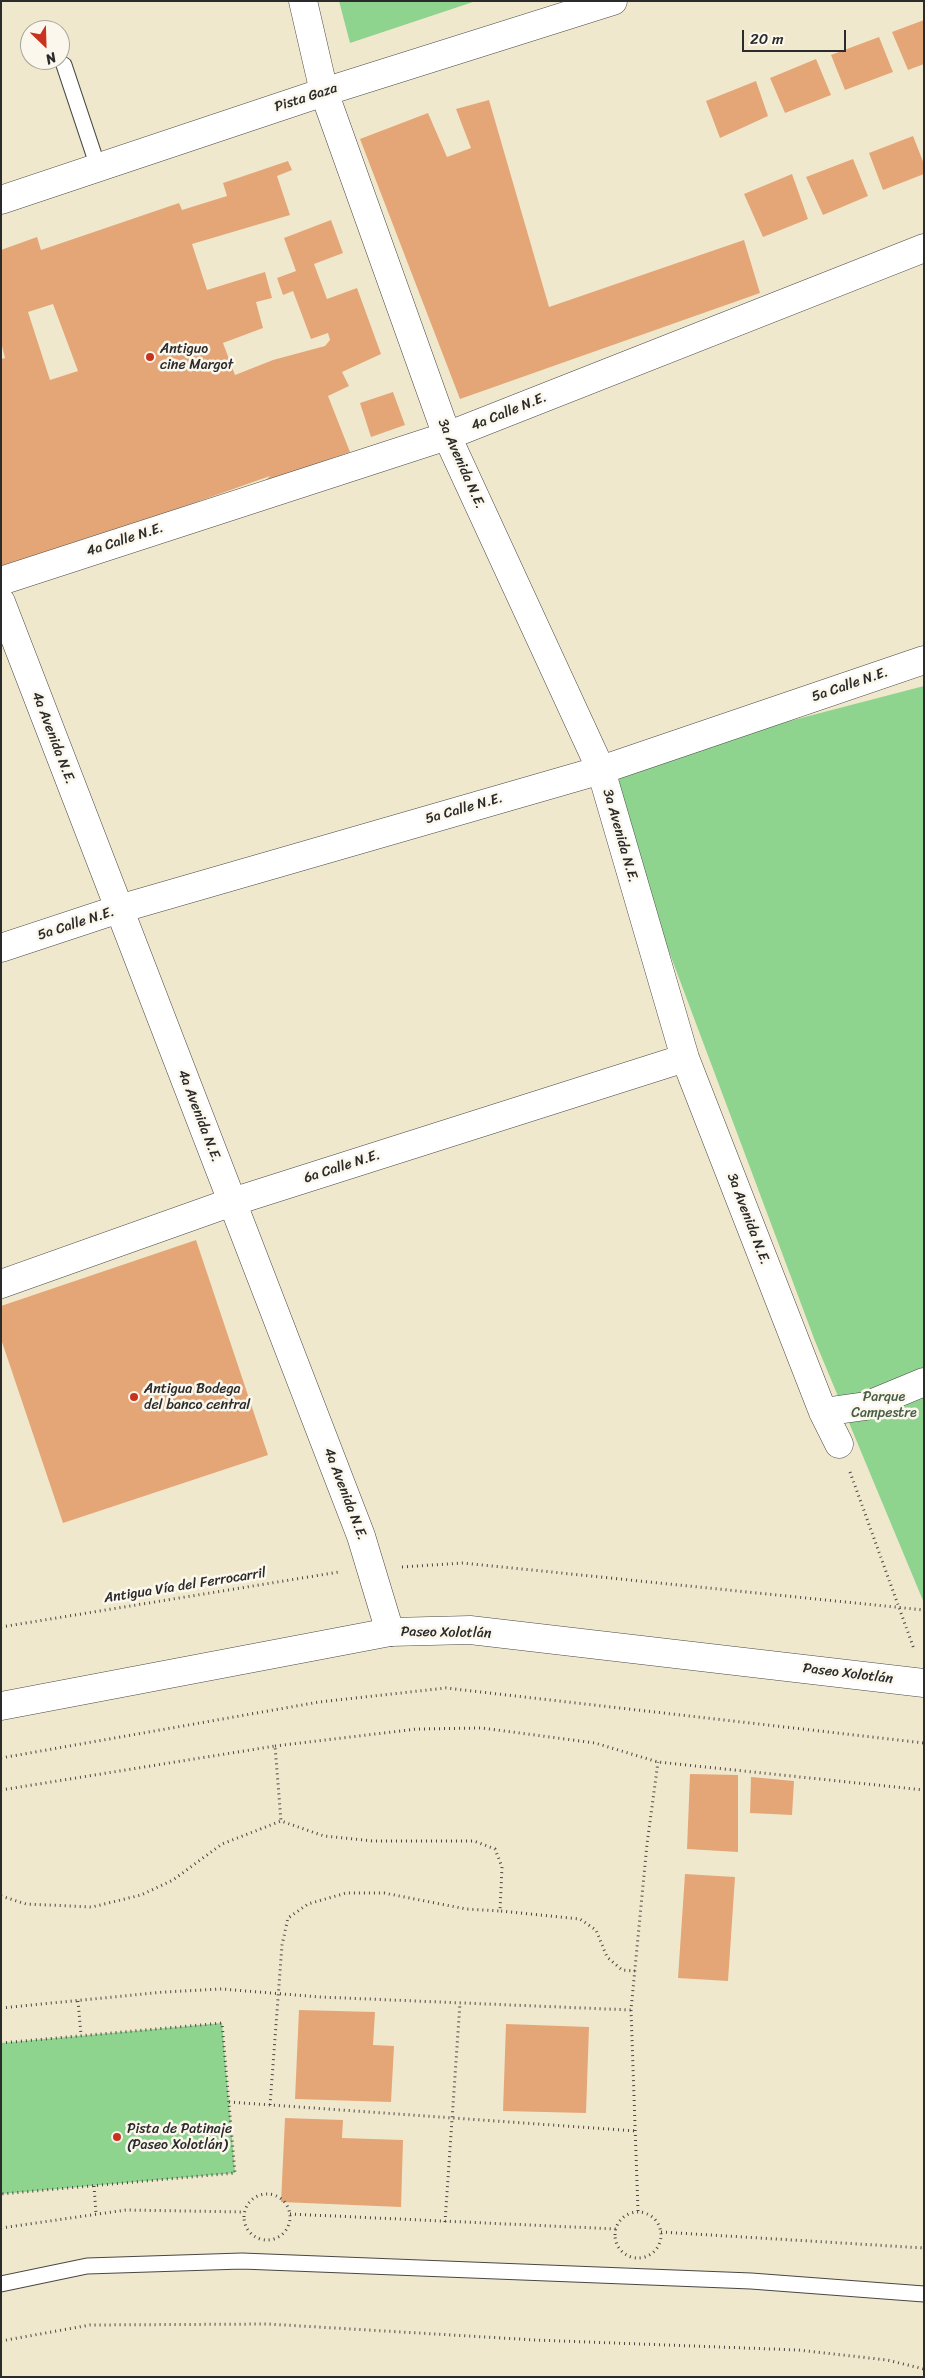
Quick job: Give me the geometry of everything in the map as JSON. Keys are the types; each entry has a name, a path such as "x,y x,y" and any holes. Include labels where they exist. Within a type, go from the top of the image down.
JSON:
{"main road":[{"name":"3a Avenida N.E.","path":"303,1 324,92 447,436 601,770 685,1058 823,1412 839,1444"},
{"name":"Pista Gaza","path":"1,200 324,92 613,1"},
{"name":"4a Calle N.E.","path":"1,581 447,436 924,248"},
{"name":"4a Avenida N.E.","path":"1,602 372,1568 390,1632"},
{"name":"5a Calle N.E.","path":"1,948 119,909 601,770 924,660"},
{"name":"6a Calle N.E.","path":"1,1284 232,1202 685,1058"},
{"path":"823,1412 866,1406 924,1382"},
{"name":"Paseo Xolotlán","path":"1,1706 390,1632 470,1630 924,1683"}],"lane":[{"path":"66,70 98,167"},
{"path":"1,2284 87,2266 242,2261 752,2281 924,2294"}],"path":[{"path":"839,1444 915,1650"},
{"name":"Antigua Vía del Ferrocarril","path":"1,1627 349,1570 463,1563 924,1610"},
{"path":"1,1758 319,1702 446,1688 924,1743"},
{"path":"1,1790 275,1746 417,1729 482,1728 595,1743 658,1762 924,1790"},
{"path":"275,1746 281,1822"},
{"path":"638,2211 631,2010 647,1844 658,1762"},
{"path":"1,1896 26,1904 92,1907 141,1895 173,1880 222,1844 281,1822 324,1836 373,1841 474,1841 495,1849 502,1867 500,1911"},
{"path":"270,2105 282,1945 288,1918 308,1904 346,1893 384,1893 466,1909 580,1919 596,1930 607,1957 622,1970 634,1971"},
{"path":"1,2008 164,1992 222,1989 278,1994 631,2010"},
{"path":"78,2001 81,2035"},
{"path":"444,2222 460,2003"},
{"path":"1,2043 222,2022 236,2173 1,2194"},
{"path":"229,2102 636,2131"},
{"path":"94,2186 96,2214"},
{"path":"267,2193 281,2198 287,2204 290,2214 289,2225 285,2232 272,2240 257,2238 246,2227 244,2212 252,2198 267,2193"},
{"path":"1,2228 126,2210 244,2212"},
{"path":"638,2211 652,2216 658,2222 662,2232 660,2244 656,2250 643,2258 628,2256 617,2245 616,2229 623,2216 638,2211"},
{"path":"290,2214 616,2229"},
{"path":"662,2232 924,2248"},
{"path":"1,2341 90,2325 268,2324 535,2340 798,2350 887,2360 924,2369"}],"green space":[{"path":"339,1 476,1 350,43"},
{"name":"Parque Campestre","path":"924,686 924,1603 815,1341 601,770"},
{"name":"Pista de Patinaje (Paseo Xolotlán)","path":"222,2023 235,2173 1,2194 1,2043"}],"building":[{"path":"924,20 924,64 908,70 892,32"},
{"path":"879,37 893,72 845,90 831,55"},
{"path":"816,59 831,95 785,113 770,78"},
{"path":"756,81 768,116 720,138 706,101"},
{"path":"489,100 549,307 744,240 760,293 460,399 360,139 428,113 447,157 471,148 456,109"},
{"path":"913,136 924,164 924,174 883,190 869,153"},
{"path":"853,159 868,196 823,215 806,177"},
{"path":"288,161 292,170 277,176 290,215 192,244 207,290 265,272 272,298 256,302 263,328 223,343 235,375 273,360 325,346 330,340 328,333 311,339 293,291 283,295 277,278 296,271 284,238 331,220 343,253 314,264 327,299 357,288 381,354 342,372 349,386 328,396 350,452 264,482 270,476 132,525 1,567 1,359 5,358 1,342 1,250 37,237 41,250 179,203 182,210 227,196 223,183","holes":["53,304 78,371 50,380 28,312"]},
{"path":"792,174 808,219 763,237 744,194"},
{"path":"393,392 405,425 371,437 360,403"},
{"name":"Antigua Bodega del banco central","path":"196,1240 268,1455 63,1523 1,1339 1,1306"},
{"path":"690,1774 738,1775 738,1852 687,1849"},
{"path":"751,1777 794,1781 792,1815 750,1813"},
{"path":"685,1874 735,1877 728,1981 678,1978"},
{"path":"299,2010 375,2012 373,2045 394,2046 391,2102 295,2099"},
{"path":"506,2024 589,2027 586,2113 503,2111"},
{"path":"285,2118 343,2120 342,2138 403,2140 401,2207 281,2202"}],"place":[{"name":"Antiguo cine Margot","path":"150,357"},
{"name":"Antigua Bodega del banco central","path":"134,1397"},
{"name":"Pista de Patinaje (Paseo Xolotlán)","path":"117,2137"}]}
